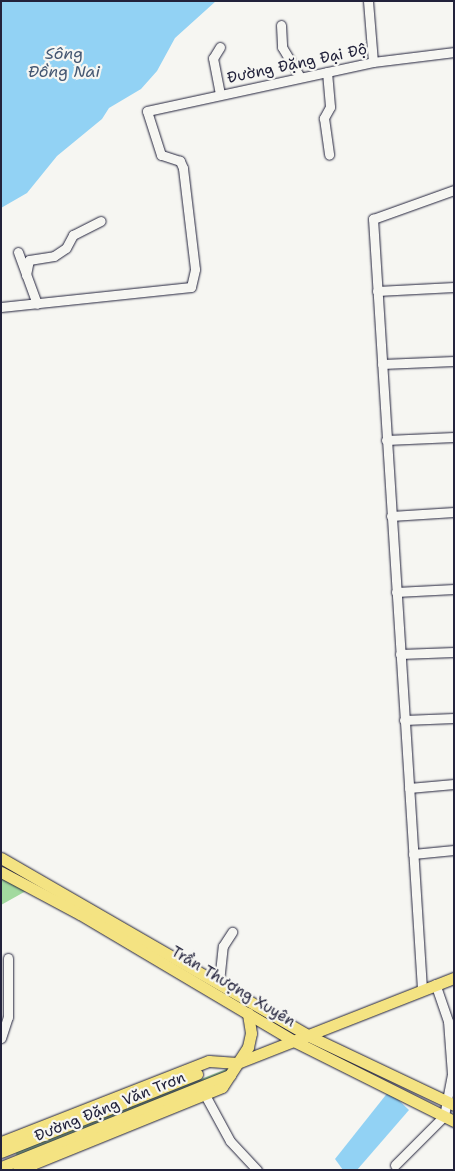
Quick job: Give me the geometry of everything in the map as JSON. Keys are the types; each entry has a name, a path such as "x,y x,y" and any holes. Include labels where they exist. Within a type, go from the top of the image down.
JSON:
{"main road":[{"name":"Trần Thượng Xuyên","path":"1,858 219,982 309,1036 450,1104"},
{"name":"Trần Thượng Xuyên","path":"1,872 248,1013 294,1042 449,1118"},
{"name":"Đường Đặng Văn Trơn","path":"4,1144 294,1042 422,989 454,978"},
{"path":"232,1063 250,1040 248,1013"},
{"name":"Đường Đặng Văn Trơn","path":"1,1167 18,1168 205,1095 222,1087 230,1075 232,1063"},
{"name":"Đường Đặng Văn Trơn","path":"18,1168 230,1075"},
{"path":"4,1144 18,1168"}],"street":[{"path":"368,1 373,62"},
{"path":"281,25 282,46 300,77"},
{"path":"220,47 212,58 220,94"},
{"name":"Đường Đặng Đại Độ","path":"37,304 191,287 194,269 183,168 180,162 161,155 147,111 373,62 454,52"},
{"path":"327,72 330,107 324,118 329,155"},
{"path":"422,989 373,219 454,190"},
{"path":"26,275 29,260 54,256 66,248 73,234 101,222"},
{"path":"1,307 37,304 18,252"},
{"path":"377,291 454,287"},
{"path":"382,364 454,361"},
{"path":"386,440 454,437"},
{"path":"391,516 454,512"},
{"path":"396,592 454,589"},
{"path":"400,654 454,652"},
{"path":"404,720 454,718"},
{"path":"409,788 454,784"},
{"path":"413,854 454,850"},
{"path":"219,982 223,946 232,932"},
{"path":"1,1038 8,1017 8,958"},
{"path":"395,1165 449,1118 452,1074 448,1022 435,984"},
{"path":"205,1095 230,1141 257,1170"}],"green space":[{"path":"1,877 26,891 1,905"},
{"path":"229,1068 227,1071 17,1156 15,1152"}],"water":[{"name":"Sông Đồng Nai","path":"1,1 216,1 175,38 157,71 141,89 109,108 102,119 57,156 27,193 1,208"},
{"path":"389,1091 409,1110 357,1170 343,1170 335,1159"}]}
